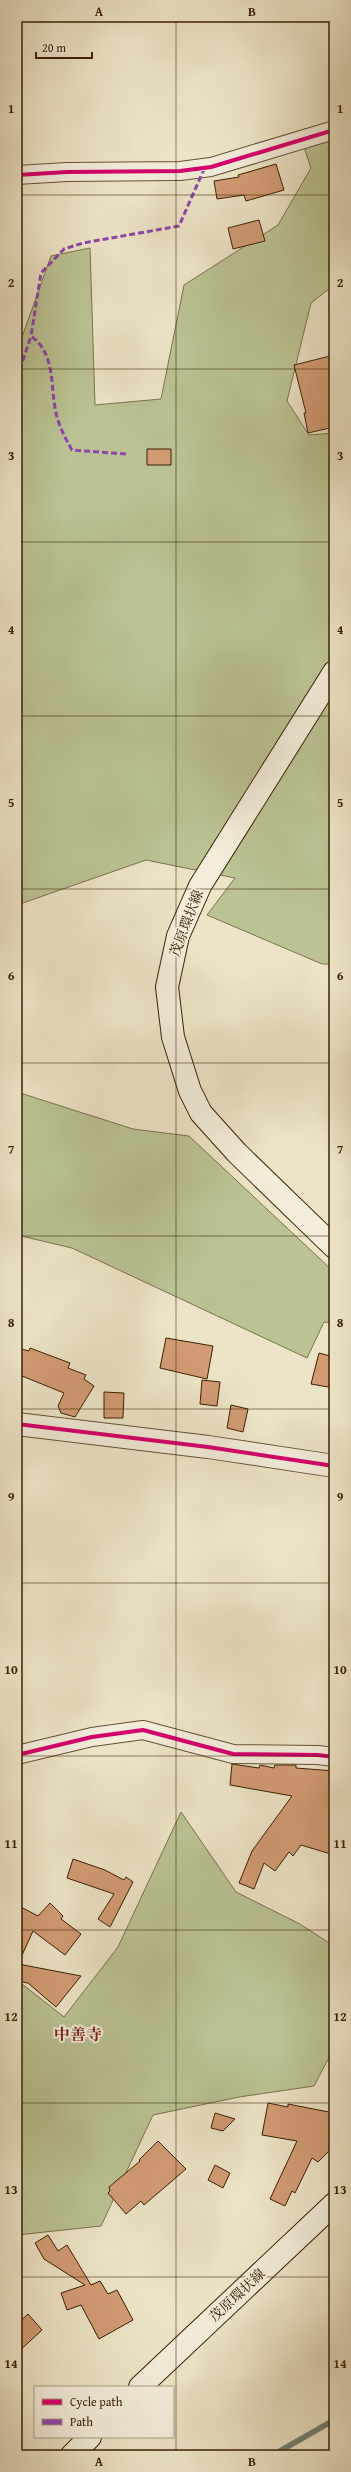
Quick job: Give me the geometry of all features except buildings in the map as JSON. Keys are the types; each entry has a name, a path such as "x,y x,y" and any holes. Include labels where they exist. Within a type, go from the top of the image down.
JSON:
{"main road":[{"name":"茂原環状線","path":"334,672 200,886 178,936 167,987 173,1037 190,1091 201,1113 236,1153 334,1247"},
{"path":"17,1424 208,1447 334,1466"},
{"name":"茂原環状線","path":"141,2386 334,2204"},
{"path":"72,2455 89,2438"}],"street":[{"path":"17,175 67,172 180,171 211,167 334,130"},
{"path":"17,1755 92,1737 143,1730 233,1754 318,1755 334,1757"}],"green space":[{"path":"334,136 334,285 311,303 287,401 309,435 334,433 334,964 322,964 207,915 235,878 146,860 17,905 17,351 51,256 90,248 95,405 161,399 184,285 278,225 311,168 303,144"},
{"path":"17,1092 133,1129 189,1136 334,1272 334,1323 324,1322 307,1358 72,1248 17,1235"},
{"path":"181,1812 236,1892 300,1924 334,1946 334,2048 314,2086 239,2097 153,2115 101,2226 17,2235 17,1980 64,2017 118,1947"}],"waterway":[{"path":"273,2455 334,2420"}],"marked path":[{"path":"126,454 72,450 62,432 54,403 51,371 48,361 45,352 39,343 31,336 41,273 64,249 83,243 179,226 205,167"},
{"path":"17,378 31,336"}],"cycle path":[{"path":"17,175 67,172 180,171 211,167 334,130"},
{"path":"17,1424 208,1447 334,1466"},
{"path":"17,1755 92,1737 143,1730 233,1754 318,1755 334,1757"}],"district":[{"name":"中善寺","path":"78,2034"}]}
